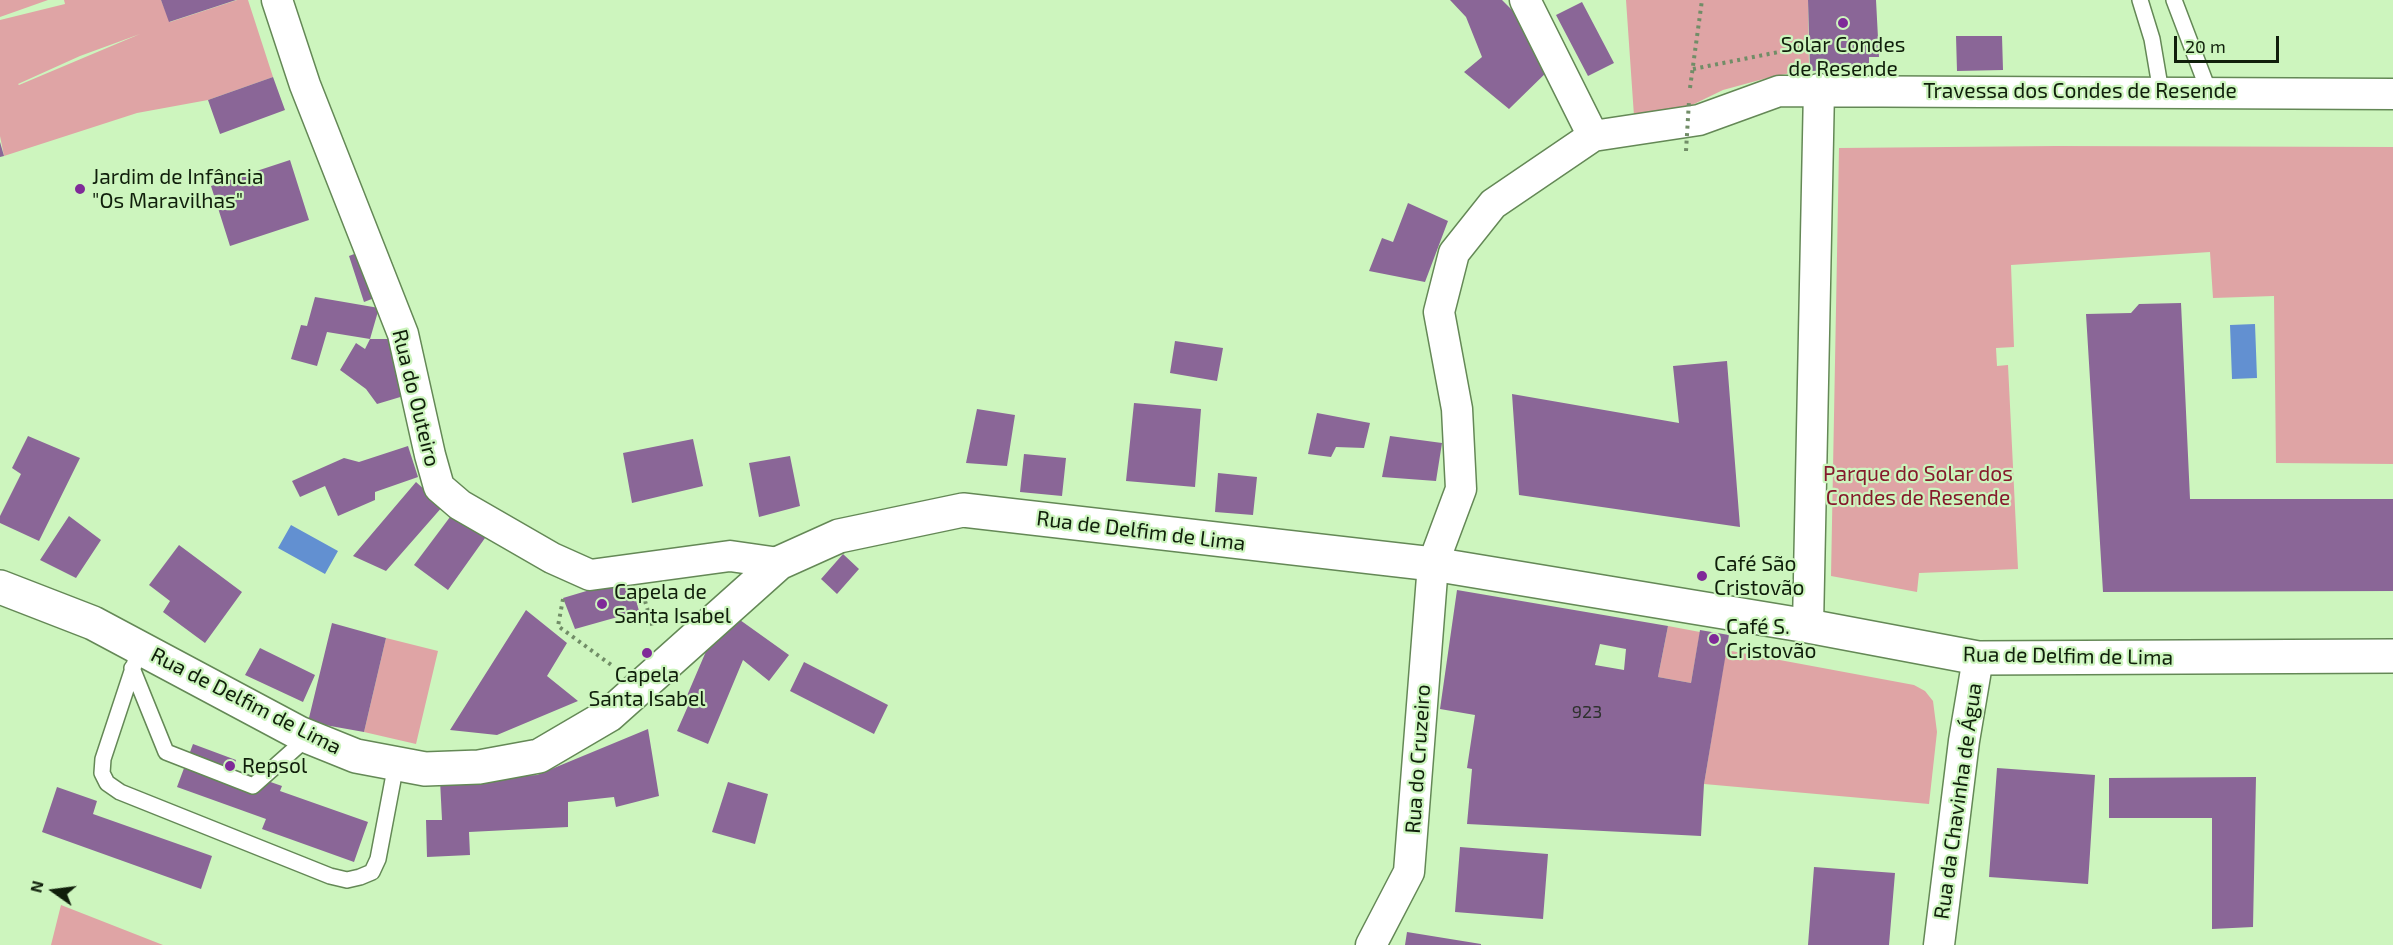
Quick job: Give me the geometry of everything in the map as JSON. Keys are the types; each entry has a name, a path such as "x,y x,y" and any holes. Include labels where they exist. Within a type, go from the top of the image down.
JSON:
{"main road":[{"name":"Rua de Delfim de Lima","path":"0,586 93,623 136,658 308,736 356,756 425,769 479,767 539,756 609,715 779,563 839,536 963,510 1432,564 1808,626 1978,658 2393,657"}],"street":[{"name":"Rua do Outeiro","path":"277,0 305,86 403,334 439,487 460,505 552,558 590,575 730,556 779,563"},
{"path":"1525,0 1593,136"},
{"path":"1808,626 1819,89"},
{"name":"Travessa dos Condes de Resende","path":"1593,136 1699,120 1779,90 2393,94"},
{"name":"Rua do Cruzeiro","path":"1371,945 1409,872 1432,564 1461,489 1457,409 1439,312 1454,253 1493,204 1593,136"},
{"name":"Rua da Chavinha de Água","path":"1939,945 1964,741 1978,658"}],"lane":[{"path":"2139,0 2152,39 2161,92"},
{"path":"2174,0 2209,92"},
{"path":"136,658 166,752 176,757 253,786 308,736"},
{"path":"136,658 103,759 102,773 107,783 120,792 330,876 347,880 360,878 372,872 378,859 396,764"}],"path":[{"path":"1686,151 1689,101 1702,0"},
{"path":"1693,69 1809,46"},
{"path":"571,566 558,626 641,687"},
{"path":"635,568 665,666"}],"green space":[{"path":"0,0 48,0 0,17"},
{"path":"64,0 161,0 170,22 237,0 248,0 273,77 208,100 137,113 4,156 0,136 0,20 65,4","holes":["140,34 19,85 80,56"]},
{"path":"1626,0 1808,0 1809,69 1723,90 1692,105 1634,116"},
{"name":"Parque do Solar dos Condes de Resende","path":"2393,147 2393,464 2276,463 2274,296 2213,298 2210,252 2011,265 2014,347 1996,348 1997,366 2008,365 2018,569 1919,573 1917,592 1831,576 1839,148"},
{"path":"1668,626 1700,632 1691,683 1658,677"},
{"path":"386,638 438,651 416,744 364,732"},
{"path":"1726,650 1914,685 1925,691 1933,701 1937,732 1929,804 1704,784"},
{"path":"61,905 163,945 51,945"}],"water":[{"path":"2255,324 2257,378 2232,379 2230,325"},
{"path":"291,525 338,551 325,574 278,548"}],"building":[{"path":"161,0 236,0 169,22"},
{"path":"1450,0 1502,0 1524,22 1553,66 1509,109 1464,72 1482,57 1466,17"},
{"name":"Solar Condes de Resende","path":"1808,0 1876,0 1879,57 1869,57 1869,69 1810,71"},
{"path":"1582,2 1614,63 1588,76 1556,15"},
{"path":"1956,36 2002,36 2003,70 1957,71"},
{"path":"273,77 285,110 220,134 208,100"},
{"path":"0,142 4,156 0,157"},
{"path":"290,160 309,220 230,246 211,186"},
{"path":"1408,203 1448,221 1425,282 1369,271 1382,238 1393,242"},
{"path":"362,251 377,297 364,302 349,256"},
{"path":"315,297 379,308 370,339 327,332 317,366 291,359 301,325 307,326"},
{"path":"2181,303 2190,499 2393,499 2393,591 2103,592 2086,314 2131,313 2139,304"},
{"path":"370,339 396,339 407,395 377,404 366,389 340,370 356,343 365,349"},
{"path":"1175,341 1223,348 1217,381 1170,373"},
{"path":"1727,361 1740,527 1519,495 1512,394 1679,423 1673,366"},
{"path":"1134,403 1201,409 1195,487 1126,481"},
{"path":"977,409 1015,415 1007,466 966,463"},
{"path":"1317,413 1370,423 1364,448 1336,447 1331,457 1308,454"},
{"path":"28,436 80,458 39,541 0,523 0,516 21,474 12,468"},
{"path":"1390,436 1442,443 1436,481 1382,477"},
{"path":"693,439 703,486 632,503 623,453"},
{"path":"408,446 418,477 375,492 375,500 338,516 325,486 300,497 292,481 344,458 359,462"},
{"path":"1024,454 1066,458 1062,496 1020,492"},
{"path":"790,456 800,506 759,517 749,463"},
{"path":"1218,473 1257,477 1253,515 1215,512"},
{"path":"416,482 443,506 386,571 353,556"},
{"path":"69,516 101,540 76,578 40,560"},
{"path":"450,517 490,531 448,590 414,565"},
{"path":"179,545 242,592 205,643 163,612 170,601 149,585"},
{"path":"843,554 859,569 837,594 821,579"},
{"name":"Capela de Santa Isabel","path":"630,578 639,611 575,629 563,598"},
{"path":"1457,590 1668,626 1658,677 1691,683 1700,630 1729,635 1704,784 1701,836 1467,824 1472,769 1467,768 1475,715 1440,709","holes":["1600,644 1626,649 1624,670 1595,665"]},
{"path":"526,610 567,643 547,676 578,701 497,735 450,730"},
{"path":"733,615 789,655 769,681 743,660 708,744 677,731 688,706 683,705 713,635"},
{"path":"332,623 386,638 364,732 308,722"},
{"path":"260,648 315,675 303,702 245,675"},
{"path":"804,662 888,705 874,734 790,691"},
{"path":"648,729 659,796 616,807 614,797 568,802 568,827 469,832 470,855 427,857 426,820 442,820 440,780 537,775"},
{"path":"193,744 236,760 233,769 282,786 280,791 368,822 354,862 262,829 266,819 177,787"},
{"path":"1997,768 2095,775 2088,884 1989,877"},
{"path":"2256,777 2253,927 2212,929 2212,818 2109,818 2109,778"},
{"path":"728,782 768,794 755,844 712,832"},
{"path":"57,787 97,801 93,814 212,856 201,889 42,832"},
{"path":"1460,847 1548,854 1543,919 1455,912"},
{"path":"1814,867 1895,873 1889,945 1808,945"},
{"path":"1407,932 1481,944 1481,945 1405,945"}],"place":[{"name":"Solar Condes de Resende","path":"1843,23"},
{"name":"Jardim de Infância \"Os Maravilhas\"","path":"80,189"},
{"name":"Café São Cristovão","path":"1702,576"},
{"name":"Capela de Santa Isabel","path":"602,604"},
{"name":"Café S. Cristovão","path":"1714,639"},
{"name":"Capela Santa Isabel","path":"647,653"},
{"name":"Repsol","path":"230,766"}]}
